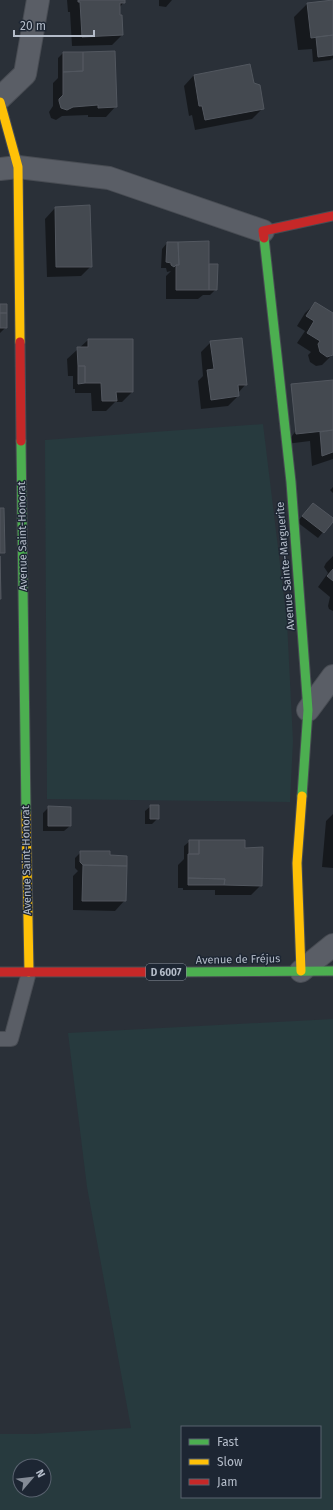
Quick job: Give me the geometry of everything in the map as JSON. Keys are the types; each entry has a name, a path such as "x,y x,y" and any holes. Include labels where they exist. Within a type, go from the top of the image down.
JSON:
{"street":[{"path":"0,98 25,74 38,0"},
{"name":"Avenue Saint-Honorat","path":"0,102 9,168 29,972"},
{"path":"9,168 109,178 263,231 333,216"},
{"name":"Avenue Sainte-Marguerite","path":"263,231 290,482 308,710 297,863 301,971"},
{"path":"308,710 333,676"},
{"path":"301,971 333,945"},
{"name":"Avenue de Fréjus","path":"0,972 333,971"}],"lane":[{"path":"0,1039 11,1039 29,972"}],"green space":[{"path":"263,424 287,622 293,741 290,802 47,799 45,440"},
{"path":"333,1019 333,1510 0,1510 0,1434 34,1434 131,1428 87,1187 68,1033"}],"building":[{"path":"78,0 125,0 125,3 120,3 123,35 82,37 80,2 78,2"},
{"path":"333,0 333,35 311,38 307,3"},
{"path":"333,35 333,55 318,57 316,37"},
{"path":"115,51 117,107 98,108 98,105 73,107 67,110 61,108 59,99 63,95 63,72 83,71 83,52"},
{"path":"63,52 83,52 83,71 63,72"},
{"path":"250,64 254,83 260,85 264,109 205,120 202,106 199,106 194,75"},
{"path":"90,205 92,267 56,267 55,207"},
{"path":"209,241 209,290 176,290 176,265 179,265 178,242"},
{"path":"167,242 178,242 179,265 174,267 171,263 166,262"},
{"path":"209,264 218,264 217,290 209,290"},
{"path":"315,302 333,313 333,355 327,357 320,352 318,344 320,341 307,333 314,321 306,316"},
{"path":"0,304 7,304 7,313 0,313"},
{"path":"0,313 7,313 7,328 0,328"},
{"path":"242,338 247,385 238,385 239,396 211,400 207,370 214,369 210,341"},
{"path":"88,339 133,339 133,392 116,392 117,401 102,401 101,383 85,383 85,366 78,366 77,347 88,347"},
{"path":"78,366 85,366 85,383 78,384"},
{"path":"333,380 333,430 296,434 291,384"},
{"path":"333,430 333,452 322,456 320,432"},
{"path":"313,503 333,518 333,522 324,533 302,516"},
{"path":"0,508 4,508 5,553 0,553"},
{"path":"0,556 1,599 0,599"},
{"path":"333,569 333,581 327,576"},
{"path":"150,805 159,805 159,819 150,819"},
{"path":"48,806 71,807 71,826 48,826"},
{"path":"189,840 199,840 199,854 189,854"},
{"path":"199,840 245,840 245,848 263,847 262,886 224,885 225,879 188,878 188,854 199,854"},
{"path":"80,851 110,851 110,855 127,856 127,866 83,865 80,862"},
{"path":"83,865 127,866 126,901 82,901"},
{"path":"188,878 225,879 224,885 188,885"}],"traffic: fast":[{"path":"264,238 291,482 308,710 302,796"},
{"path":"21,441 26,813"},
{"path":"175,972 333,971"}],"traffic: slow":[{"path":"0,102 18,167 20,342"},
{"path":"301,971 297,863 302,796"},
{"path":"26,813 29,972"}],"traffic: jam":[{"path":"264,238 263,231 333,216"},
{"path":"20,342 21,441"},
{"path":"0,972 175,972"}]}
